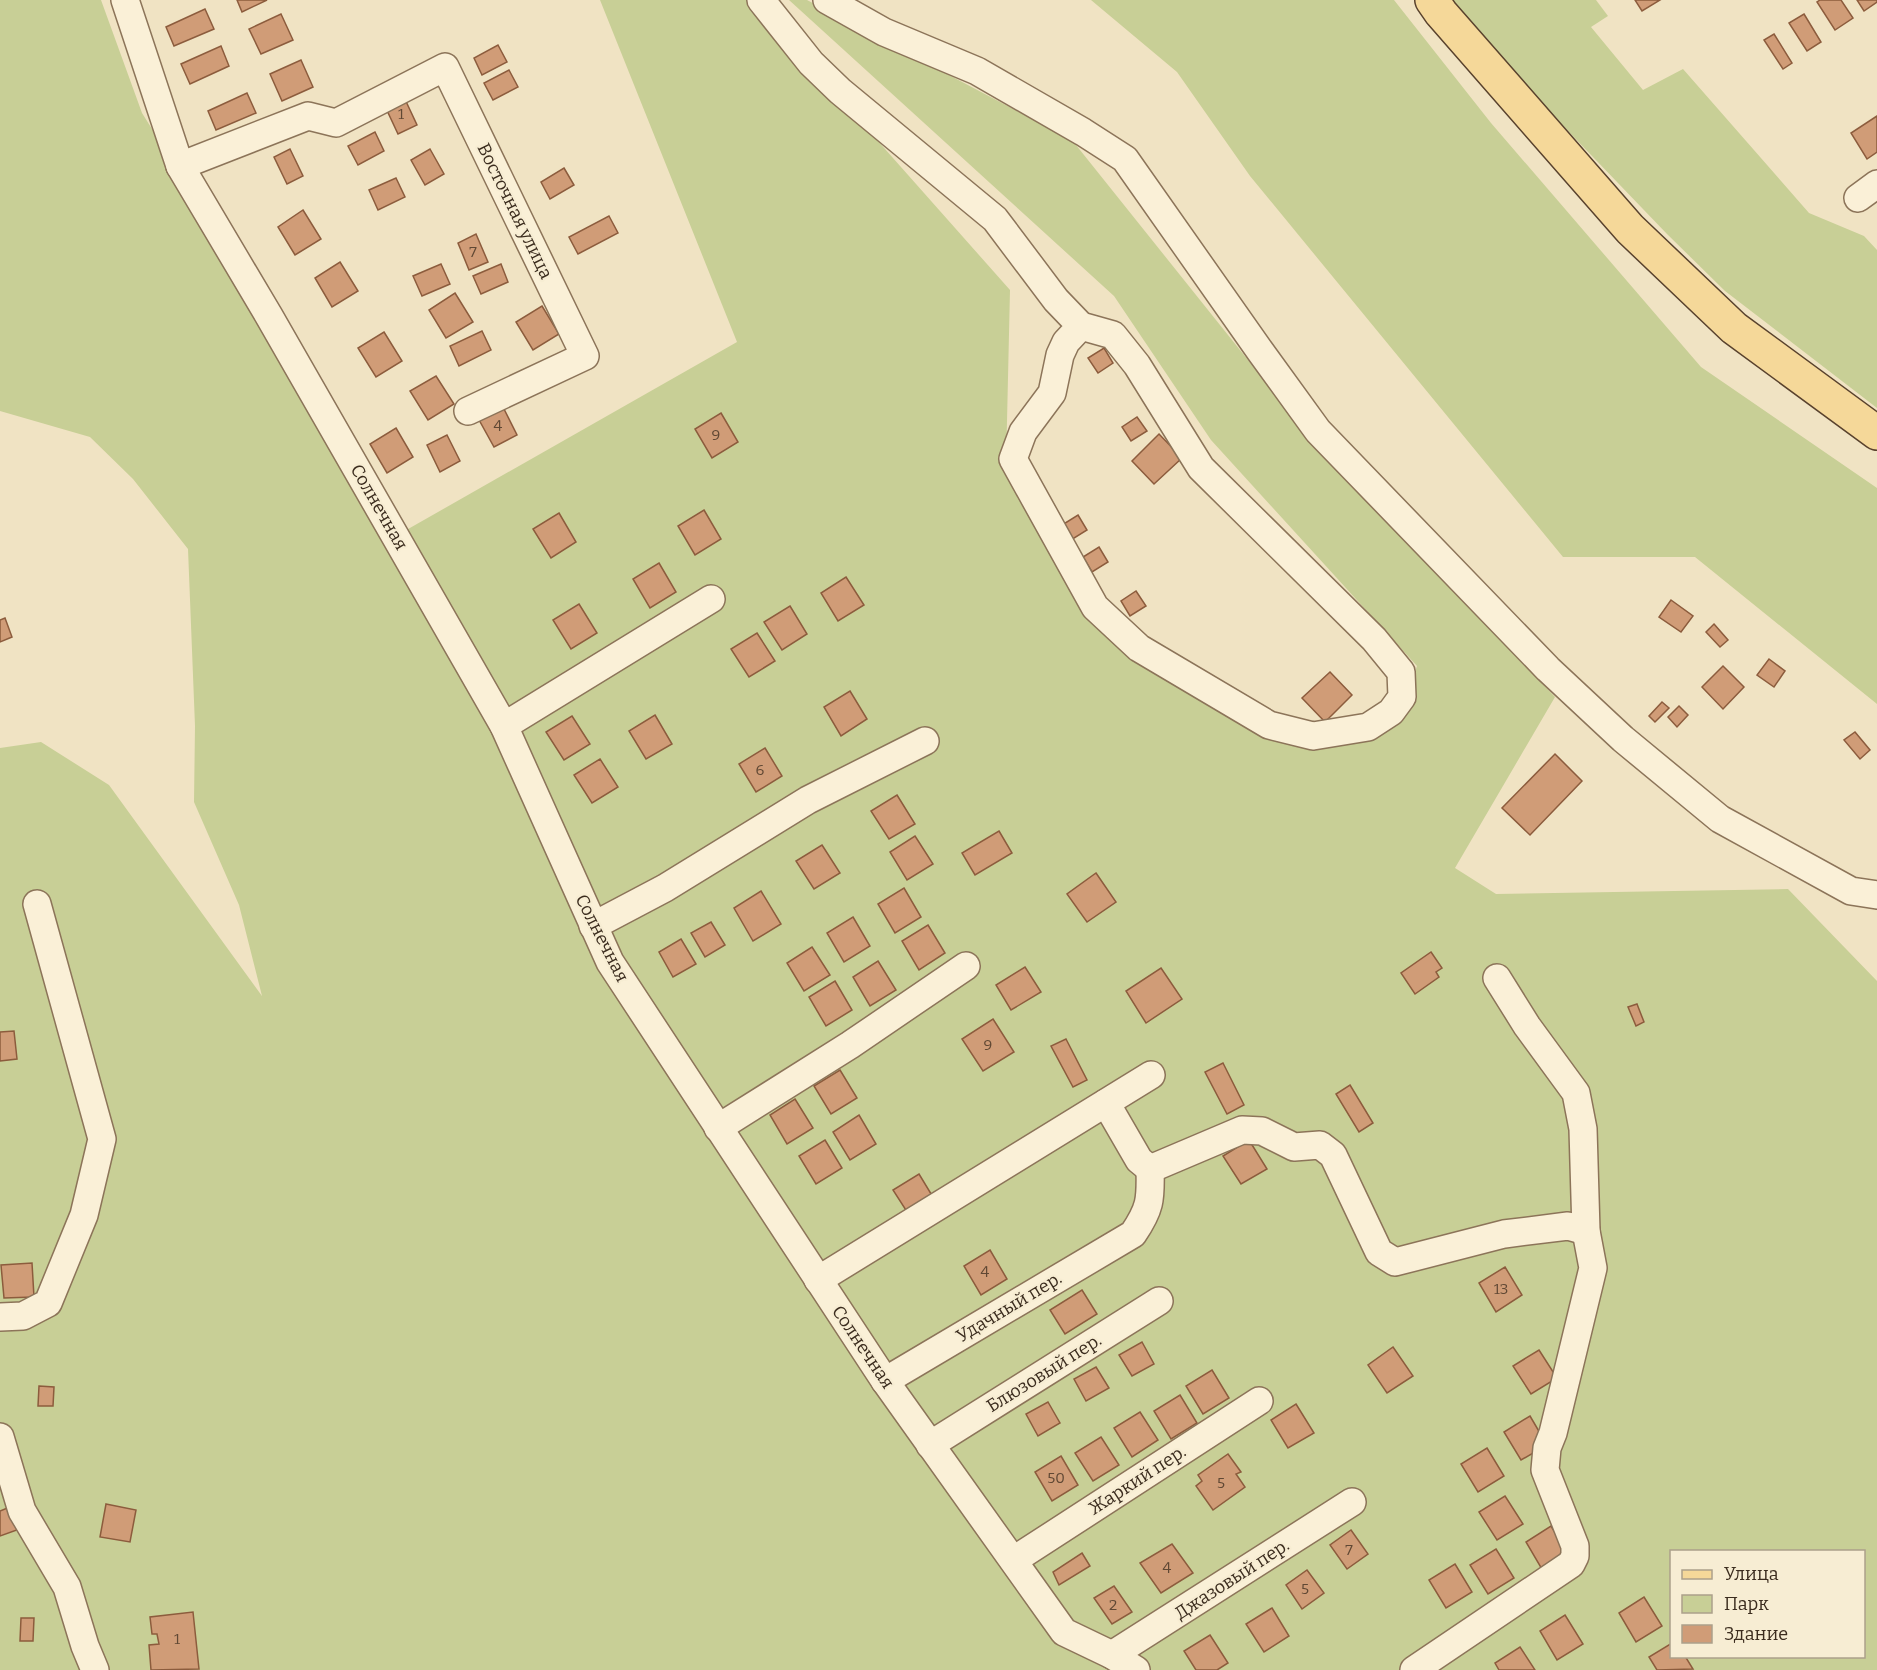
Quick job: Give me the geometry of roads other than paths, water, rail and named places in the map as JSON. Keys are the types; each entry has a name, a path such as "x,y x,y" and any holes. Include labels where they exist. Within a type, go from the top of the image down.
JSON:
{"main road":[{"path":"1432,0 1630,229 1734,328 1877,433"}],"street":[{"name":"Солнечная","path":"125,0 180,166 275,326 504,726 610,962 885,1381 1064,1632 1112,1655 1136,1670"},
{"path":"761,0 811,63 840,91 995,219 1056,300 1081,326 1113,335 1137,365 1201,468 1374,639 1401,672 1402,697 1391,712 1368,727 1313,736 1269,725 1139,648 1095,607 1013,459 1023,432 1052,393 1060,355 1066,342 1081,326"},
{"path":"826,0 884,32 976,71 1083,132 1125,159 1318,431 1548,669 1623,739 1720,819 1851,891 1877,895"},
{"name":"Восточная улица","path":"180,166 308,116 336,123 445,67 585,356 468,411"},
{"path":"504,726 711,599"},
{"path":"593,926 665,888 808,800 925,741"},
{"path":"0,1317 23,1316 48,1303 84,1215 102,1139 37,904"},
{"path":"718,1128 850,1045 966,966"},
{"path":"1414,1670 1571,1564 1575,1556 1575,1546 1545,1470 1546,1448 1552,1433 1593,1268 1586,1231 1583,1129 1576,1093 1527,1026 1497,978"},
{"path":"818,1280 1150,1075"},
{"path":"1106,1103 1139,1160 1150,1169 1242,1130 1262,1131 1294,1147 1320,1145 1333,1155 1380,1252 1395,1262 1504,1234 1568,1226 1586,1231"},
{"name":"Удачный пер.","path":"885,1381 1133,1234 1146,1215 1151,1191 1150,1169"},
{"name":"Блюзовый пер.","path":"930,1445 1159,1301"},
{"name":"Жаркий пер.","path":"1014,1560 1259,1401"},
{"path":"0,1437 22,1511 67,1587 94,1670"},
{"name":"Джазовый пер.","path":"1112,1655 1352,1502"}]}
